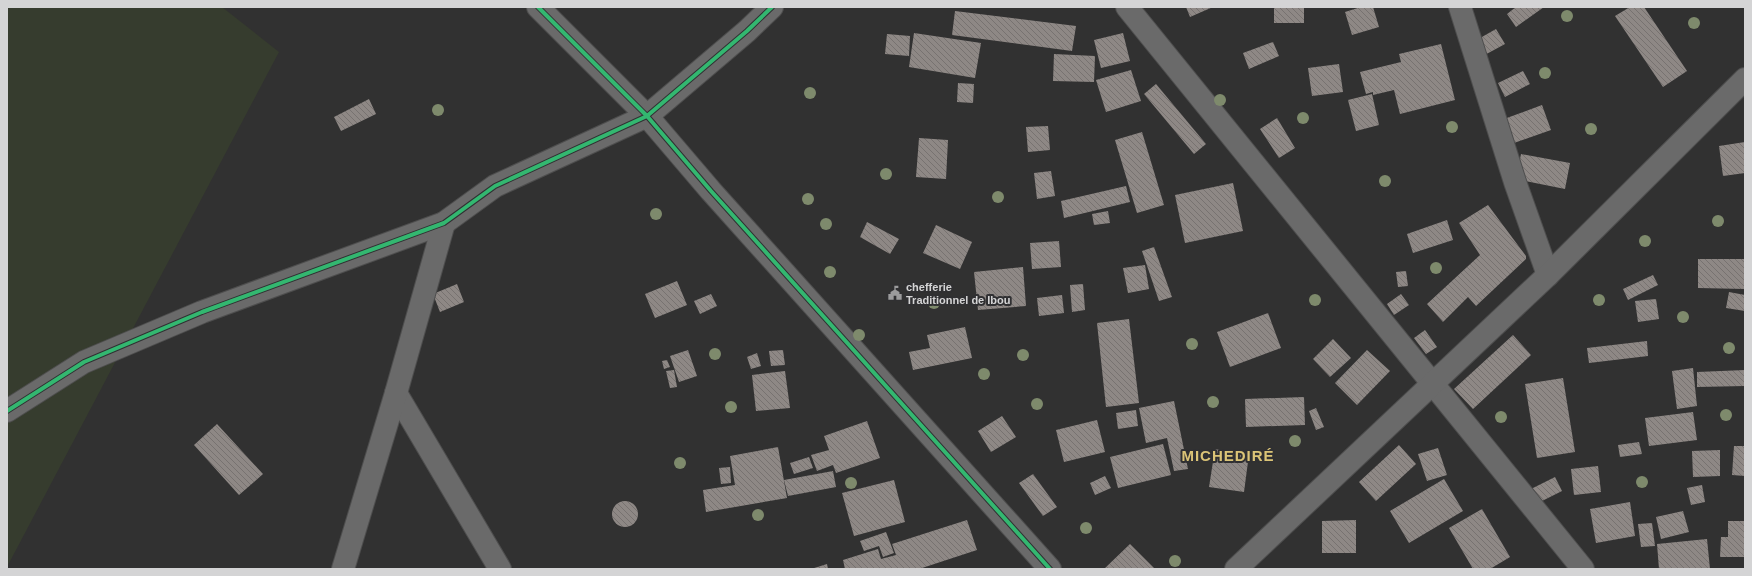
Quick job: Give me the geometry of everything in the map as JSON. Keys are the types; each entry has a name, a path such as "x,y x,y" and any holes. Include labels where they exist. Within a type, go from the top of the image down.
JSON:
{"street":[{"path":"538,7 647,116 711,191 1050,569"},
{"path":"7,411 84,362 202,312 444,222 495,186 647,116 747,31 772,7"},
{"path":"1127,7 1583,569"},
{"path":"1460,7 1515,182 1548,275"},
{"path":"1236,569 1548,275 1745,79"},
{"path":"343,569 396,393 444,222"},
{"path":"396,393 500,569"}],"green space":[{"path":"7,7 222,7 279,52 7,567"}],"building":[{"path":"1186,7 1213,7 1190,17"},
{"path":"1274,7 1304,7 1304,23 1274,23"},
{"path":"1361,7 1373,7 1379,27 1352,35 1345,12"},
{"path":"1516,7 1544,7 1516,27 1507,14"},
{"path":"1630,7 1644,7 1687,71 1663,87 1615,16"},
{"path":"955,11 1076,26 1072,51 952,35"},
{"path":"1496,29 1505,44 1481,57 1473,42"},
{"path":"914,33 981,43 975,78 909,67"},
{"path":"1123,33 1130,61 1101,68 1094,40"},
{"path":"887,34 910,36 909,56 885,54"},
{"path":"1273,42 1279,56 1249,69 1243,53"},
{"path":"1441,44 1455,100 1400,114 1394,90 1373,95 1373,92 1366,94 1360,72 1401,62 1399,54"},
{"path":"1054,54 1095,56 1094,82 1053,81"},
{"path":"1339,64 1343,92 1312,96 1308,68"},
{"path":"1131,70 1141,101 1106,112 1096,80"},
{"path":"1523,71 1530,84 1505,97 1498,83"},
{"path":"958,83 974,84 973,103 957,102"},
{"path":"1156,84 1206,144 1194,154 1144,94"},
{"path":"1372,94 1379,125 1356,131 1348,100"},
{"path":"369,99 376,114 341,131 334,117"},
{"path":"1542,105 1551,130 1514,143 1504,119"},
{"path":"1277,118 1295,148 1279,158 1260,129"},
{"path":"1048,126 1050,150 1028,152 1026,127"},
{"path":"1142,132 1164,205 1137,213 1115,140"},
{"path":"919,138 948,140 946,179 916,177"},
{"path":"1745,142 1745,173 1723,176 1719,146"},
{"path":"1521,154 1570,163 1565,189 1516,179"},
{"path":"1051,171 1055,196 1037,199 1034,173"},
{"path":"1233,183 1243,231 1185,243 1175,195"},
{"path":"1126,186 1130,202 1064,218 1061,201"},
{"path":"1488,205 1526,256 1526,259 1476,306 1468,297 1443,322 1427,304 1480,255 1459,223"},
{"path":"1108,211 1110,223 1094,225 1092,214"},
{"path":"1447,220 1453,240 1413,253 1407,234"},
{"path":"867,222 899,239 890,254 860,237"},
{"path":"936,225 972,242 960,269 923,253"},
{"path":"1059,241 1061,267 1032,269 1030,243"},
{"path":"1154,247 1172,297 1159,301 1142,251"},
{"path":"1698,259 1745,259 1745,289 1698,288"},
{"path":"1145,265 1149,289 1128,293 1123,268"},
{"path":"1023,267 1026,306 978,310 974,272"},
{"path":"1406,271 1408,286 1398,287 1396,272"},
{"path":"1653,275 1658,285 1628,300 1623,289"},
{"path":"677,281 687,305 655,318 645,294"},
{"path":"457,284 464,302 440,312 433,294"},
{"path":"1083,284 1085,310 1072,312 1070,285"},
{"path":"1729,292 1745,295 1745,311 1726,308"},
{"path":"711,294 717,306 700,314 694,301"},
{"path":"1401,294 1409,305 1394,315 1387,304"},
{"path":"1062,295 1064,313 1039,316 1037,298"},
{"path":"1656,299 1659,319 1638,322 1635,301"},
{"path":"1268,313 1281,348 1230,367 1217,332"},
{"path":"1129,319 1139,403 1106,407 1097,323"},
{"path":"965,327 972,358 913,370 909,352 930,348 927,335"},
{"path":"1425,330 1437,347 1426,354 1414,338"},
{"path":"1513,335 1531,355 1473,409 1454,389"},
{"path":"1333,339 1351,358 1330,377 1313,359"},
{"path":"1647,341 1648,356 1589,363 1587,348"},
{"path":"688,350 697,376 679,382 670,356"},
{"path":"783,350 785,365 771,366 769,351"},
{"path":"1367,350 1390,371 1357,405 1335,383"},
{"path":"757,353 761,366 751,369 747,357"},
{"path":"667,360 670,367 664,369 662,361"},
{"path":"1693,368 1697,406 1677,409 1672,371"},
{"path":"674,370 677,387 670,388 666,371"},
{"path":"1745,370 1745,386 1697,387 1697,372"},
{"path":"785,371 790,408 756,411 752,375"},
{"path":"1563,378 1575,452 1537,458 1525,384"},
{"path":"1304,397 1305,425 1246,427 1245,399"},
{"path":"1174,401 1188,469 1174,471 1167,438 1146,443 1139,408"},
{"path":"1316,408 1324,427 1316,430 1309,411"},
{"path":"1136,410 1138,426 1118,429 1116,413"},
{"path":"1693,412 1697,440 1649,446 1645,418"},
{"path":"1002,416 1016,437 991,452 978,431"},
{"path":"1097,420 1105,452 1064,462 1056,430"},
{"path":"867,421 880,458 836,473 833,465 817,471 811,455 829,450 824,436"},
{"path":"217,424 263,474 239,495 194,445"},
{"path":"1639,442 1642,454 1620,457 1618,445"},
{"path":"1163,444 1171,475 1118,488 1110,457"},
{"path":"1399,445 1416,464 1376,501 1359,482"},
{"path":"1734,446 1745,446 1745,476 1732,475"},
{"path":"778,447 787,498 706,512 703,490 735,485 730,456"},
{"path":"1438,448 1447,475 1427,481 1418,454"},
{"path":"1215,449 1249,454 1244,492 1209,487"},
{"path":"1720,450 1720,476 1693,477 1692,451"},
{"path":"809,457 813,468 794,474 790,463"},
{"path":"1598,466 1601,492 1574,495 1571,469"},
{"path":"730,467 731,483 721,484 719,468"},
{"path":"833,471 836,487 788,496 784,480"},
{"path":"1033,474 1057,507 1043,516 1019,483"},
{"path":"1105,476 1111,488 1095,495 1090,483"},
{"path":"1555,477 1562,491 1538,503 1531,489"},
{"path":"1444,479 1463,511 1409,543 1390,511"},
{"path":"894,480 905,522 854,536 842,493"},
{"path":"1702,485 1705,502 1691,505 1687,488"},
{"path":"625,501 634,505 638,514 634,523 625,527 616,523 612,514 616,505"},
{"path":"1630,502 1635,536 1596,543 1590,509"},
{"path":"1482,509 1510,557 1490,569 1473,569 1449,528"},
{"path":"1683,511 1689,532 1661,539 1656,517"},
{"path":"967,520 977,550 919,569 845,569 843,560 878,549 881,559 896,555 892,544"},
{"path":"1356,520 1356,553 1322,553 1322,521"},
{"path":"1728,521 1745,521 1745,557 1720,557 1721,537 1728,537"},
{"path":"1652,523 1655,546 1641,547 1638,524"},
{"path":"886,532 894,553 883,557 879,546 864,551 860,541"},
{"path":"1707,539 1710,569 1659,569 1657,544"},
{"path":"1130,544 1155,569 1104,569"},
{"path":"827,564 828,569 811,569"}],"cycle path":[{"path":"538,7 647,116 711,191 1050,569"},
{"path":"7,411 84,362 202,312 444,223 495,186 647,116 747,31 772,7"}],"place":[{"name":"chefferie Traditionnel de Ibou","path":"895,293"}],"district":[{"name":"MICHEDIRÉ","path":"1228,456"}]}
